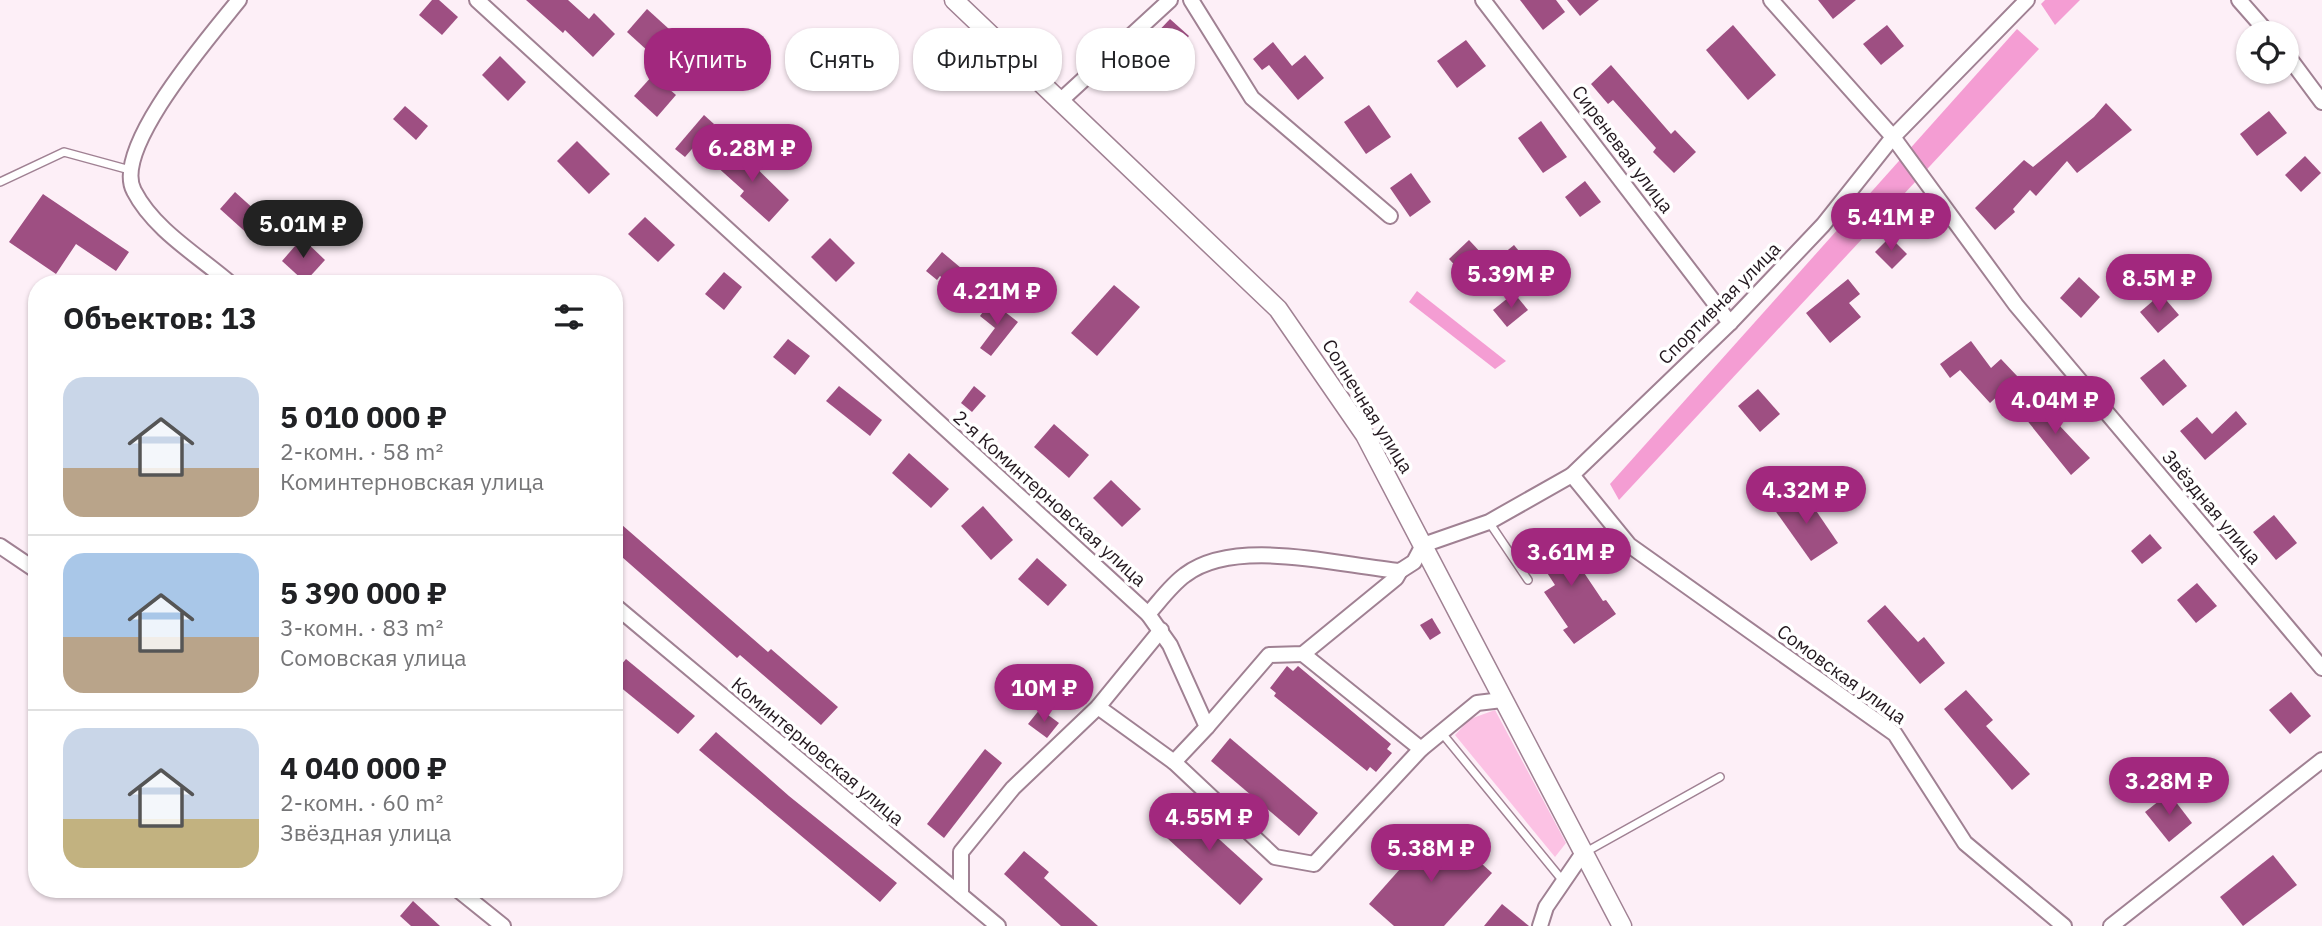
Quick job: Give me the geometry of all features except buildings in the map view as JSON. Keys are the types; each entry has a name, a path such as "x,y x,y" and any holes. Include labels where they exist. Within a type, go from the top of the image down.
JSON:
{"street":[{"path":"220,275 153,218 132,190 130,170 142,131 200,49 239,0"},
{"name":"2-я Коминтерновская улица","path":"477,0 1148,614 1161,630 1207,727"},
{"name":"Солнечная улица","path":"954,0 1278,309 1365,435 1622,926"},
{"path":"1059,102 1170,0"},
{"path":"1191,0 1252,97 1390,216"},
{"name":"Сиреневая улица","path":"1482,0 1730,323"},
{"name":"Звёздная улица","path":"1771,0 1893,137 2016,305 2322,668"},
{"name":"Спортивная улица","path":"1423,545 1489,522 1573,475 1730,323 1823,225 1893,137 2028,0"},
{"path":"2239,0 2257,21"},
{"path":"2299,71 2322,102"},
{"name":"Сомовская улица","path":"1573,475 1629,545 1895,734 1965,843 2064,926"},
{"path":"1303,654 1396,578 1401,570 1414,562 1423,545"},
{"path":"0,546 28,565"},
{"path":"1148,614 1185,575 1220,558 1288,557 1401,570"},
{"name":"Коминтерновская улица","path":"623,613 998,926"},
{"path":"961,895 961,852 1013,788 1098,707 1161,630"},
{"path":"1174,762 1269,654 1303,654 1421,749"},
{"path":"1098,707 1174,762 1275,857 1314,864 1440,732 1477,703 1502,700"},
{"path":"2111,926 2322,760"},
{"path":"1540,926 1546,907 1583,853"},
{"path":"468,898 503,926"}],"lane":[{"path":"0,182 64,152 130,170"},
{"path":"1489,522 1528,580"},
{"path":"1440,732 1563,881"},
{"path":"1583,853 1720,777"}],"shaded area":[{"path":"2045,0 2080,0 2055,25 2041,4"},
{"path":"2017,29 2039,49 1619,500 1610,484"},
{"path":"1417,291 1506,361 1495,369 1409,302"},
{"path":"1495,710 1566,843 1555,857 1455,735 1470,719"}]}
